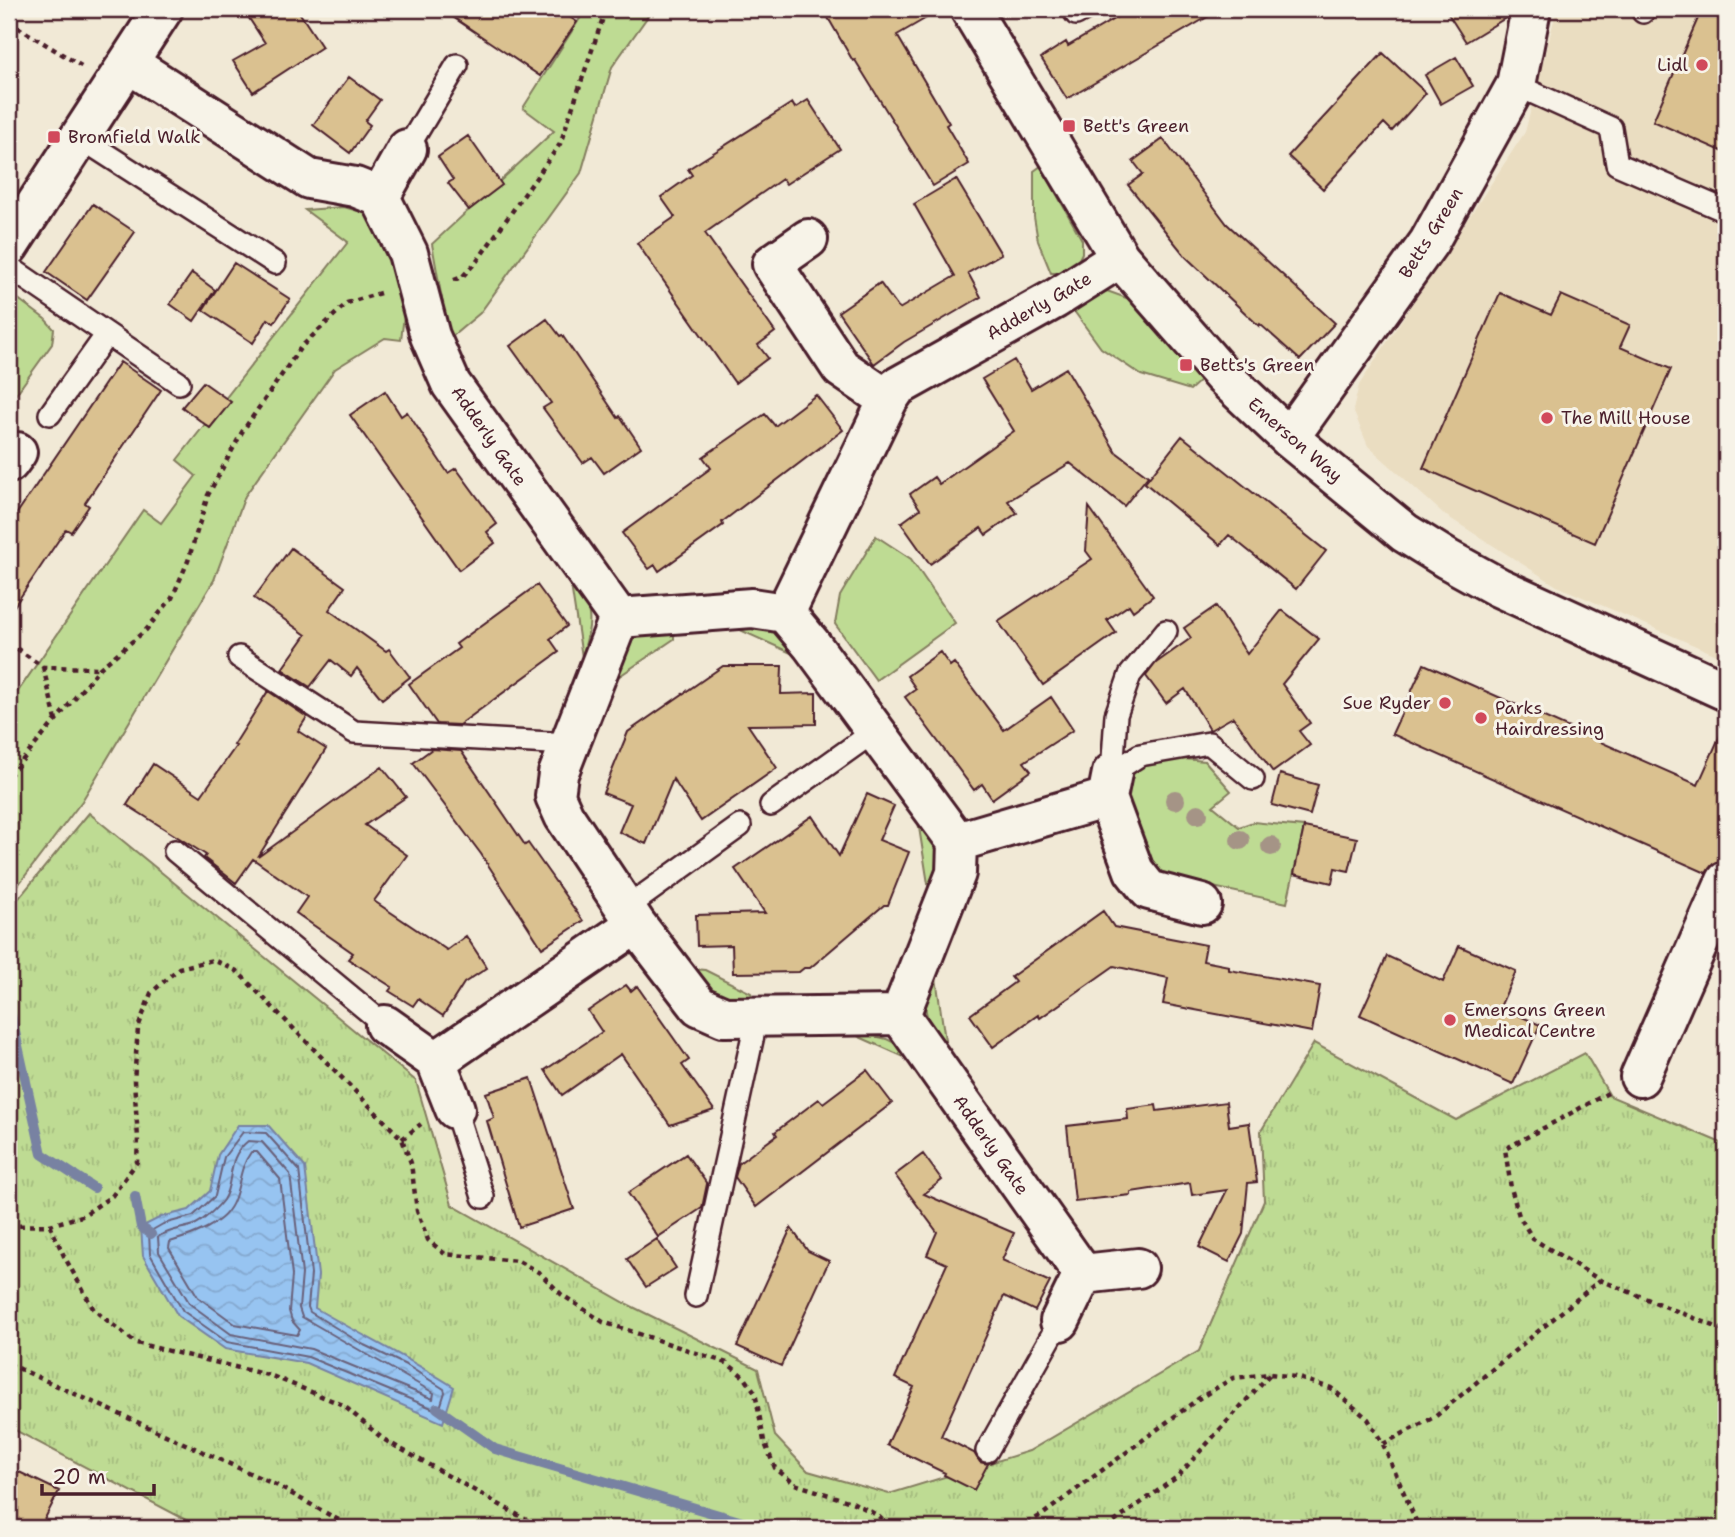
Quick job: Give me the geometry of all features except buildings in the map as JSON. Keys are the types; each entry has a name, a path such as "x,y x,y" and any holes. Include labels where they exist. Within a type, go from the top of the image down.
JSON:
{"street":[{"path":"9,246 163,9"},
{"name":"Emerson Way","path":"970,9 1120,258 1223,376 1289,438 1405,533 1447,559 1498,587 1726,691"},
{"name":"Betts Green","path":"1289,438 1429,242 1516,85 1531,9"},
{"path":"121,74 309,179 355,187 380,197 407,149"},
{"name":"Adderly Gate","path":"380,197 408,253 430,336 451,384 619,618"},
{"path":"808,239 772,264 841,368 888,400"},
{"name":"Adderly Gate","path":"785,613 888,400 897,387 1055,299 1120,258"},
{"path":"752,608 785,613 957,842 956,873 900,1016 724,1017 699,1006 631,916 564,816 555,796 558,774 619,618 752,608"},
{"path":"957,842 1109,786 1134,871 1149,890 1202,904"},
{"path":"1640,1077 1726,881"},
{"path":"436,1061 631,916"},
{"name":"Adderly Gate","path":"900,1016 1083,1274"},
{"path":"385,1025 436,1061 455,1109"},
{"path":"1060,1321 1083,1274 1138,1268"}],"lane":[{"path":"1073,9 1076,14 1085,9"},
{"path":"407,149 457,65"},
{"path":"1516,85 1611,128 1617,164 1726,211"},
{"path":"79,137 275,263"},
{"path":"9,267 179,383"},
{"path":"50,414 107,334"},
{"path":"1109,786 1116,715 1130,675 1166,631"},
{"path":"239,657 354,732 569,744"},
{"path":"771,805 875,731"},
{"path":"1109,786 1140,755 1209,743 1253,779"},
{"path":"631,916 740,826"},
{"path":"175,851 385,1025"},
{"path":"696,1296 757,1017"},
{"path":"455,1109 483,1197"},
{"path":"987,1451 1060,1321"}],"path":[{"path":"9,776 100,668 146,630 172,598 188,561 208,495 242,432 301,346 347,303 374,293 420,291 462,277 477,261 560,144 606,9"},
{"path":"9,22 121,74"},
{"path":"9,643 43,667 100,668"},
{"path":"43,667 56,720"},
{"path":"9,1226 50,1224 82,1216 112,1195 137,1162 134,1081 138,1028 151,993 179,968 213,960 237,971 402,1139 411,1163 417,1211 428,1240 445,1254 518,1261 540,1273 561,1293 603,1322 727,1363 745,1378 755,1392 764,1441 775,1468 795,1484 854,1503 877,1515 891,1528"},
{"path":"1640,1077 1505,1149 1511,1188 1519,1216 1533,1239 1600,1280 1726,1331"},
{"path":"50,1224 64,1256 94,1310 136,1343 272,1377 342,1405 383,1439 541,1528"},
{"path":"1383,1444 1436,1416 1600,1280"},
{"path":"9,1364 276,1485 353,1528"},
{"path":"1106,1528 1177,1478 1270,1374"},
{"path":"1018,1528 1042,1515 1198,1399 1233,1378 1270,1374 1295,1377 1331,1388 1368,1419 1383,1444 1419,1528"}],"shaded area":[{"path":"1557,9 1726,9 1726,659 1557,586 1445,515 1368,446 1353,410 1359,385 1525,132"}],"green space":[{"path":"586,9 653,9 612,67 581,173 480,313 449,339 432,244 554,131 523,108"},
{"path":"1041,166 1082,240 1082,253 1072,273 1051,273 1038,241 1034,217 1034,171"},
{"path":"344,207 365,213 389,238 408,283 401,340 385,338 335,369 245,496 214,580 82,801 9,897 9,698 12,700 143,510 161,523 196,476 177,460 348,242 305,210"},
{"path":"1107,291 1132,300 1200,381 1190,390 1141,375 1101,348 1071,307"},
{"path":"9,292 54,329 52,344 9,404"},
{"path":"876,536 911,559 955,623 876,680 835,624 840,596"},
{"path":"570,578 584,599 589,615 582,657"},
{"path":"674,627 674,639 618,677 609,677 630,635"},
{"path":"757,627 774,629 809,661 740,630"},
{"path":"1173,758 1205,761 1231,791 1213,806 1239,827 1253,822 1304,827 1287,903 1153,874 1124,805 1135,769"},
{"path":"89,813 416,1081 452,1205 627,1304 758,1369 775,1436 808,1471 889,1494 1029,1451 1199,1351 1264,1201 1261,1131 1314,1043 1456,1120 1585,1053 1610,1096 1726,1145 1726,1528 201,1528 9,1427 9,1253 13,1246 9,1204 9,910"},
{"path":"917,815 937,851 936,867 929,890"},
{"path":"694,969 705,970 751,993 755,1001 719,995 707,986"},
{"path":"935,971 946,1047 926,1011 927,995"},
{"path":"855,1035 887,1039 911,1060"}],"water":[{"path":"238,1125 268,1125 305,1167 318,1275 315,1308 454,1387 443,1423 306,1363 225,1349 178,1316 143,1256 141,1227 161,1217 189,1210 210,1191 218,1155"}],"waterway":[{"path":"9,1005 42,1154 94,1188"},
{"path":"135,1196 141,1227 151,1234"},
{"path":"437,1408 495,1449 763,1528"}],"place":[{"name":"Lidl","path":"1702,65"},
{"name":"Bett's Green","path":"1069,126"},
{"name":"Bromfield Walk","path":"54,137"},
{"name":"Betts's Green","path":"1186,365"},
{"name":"The Mill House","path":"1547,418"},
{"name":"Sue Ryder","path":"1445,703"},
{"name":"Parks Hairdressing","path":"1481,718"},
{"name":"Emersons Green Medical Centre","path":"1450,1020"}]}
